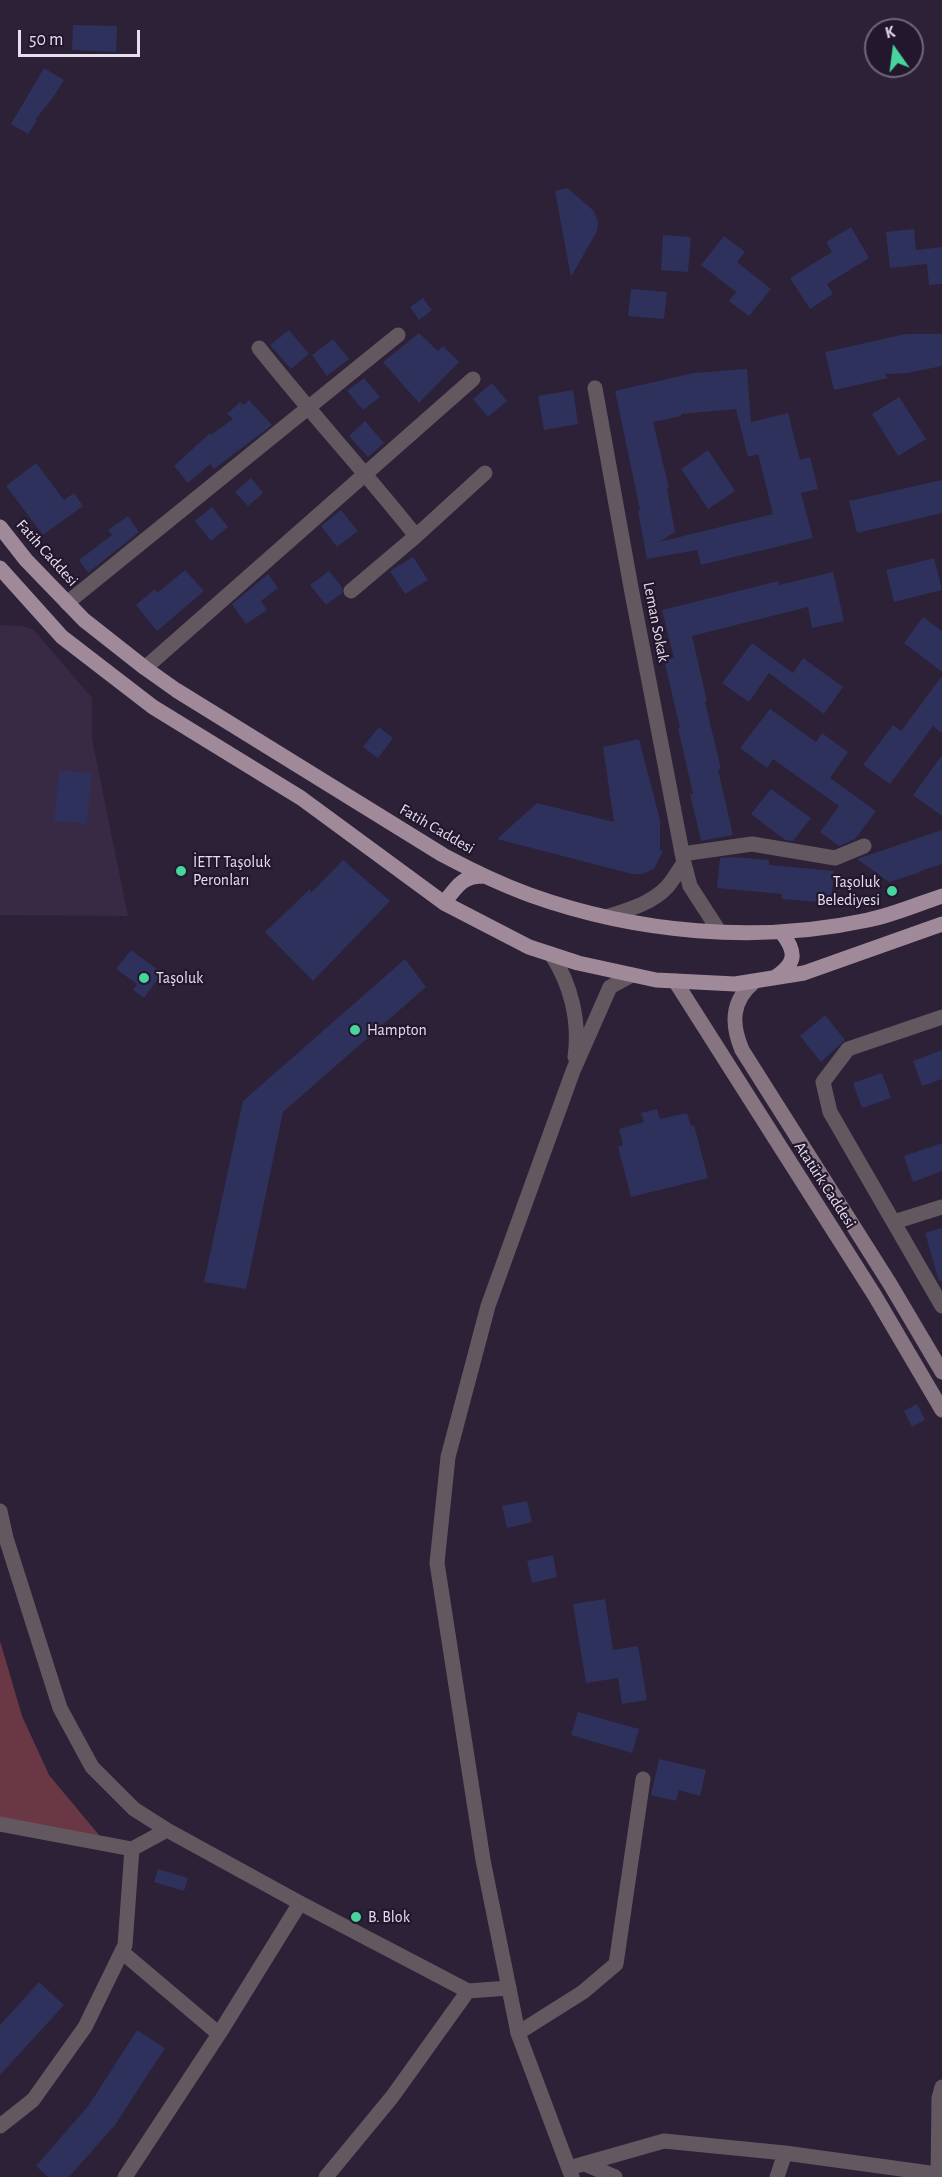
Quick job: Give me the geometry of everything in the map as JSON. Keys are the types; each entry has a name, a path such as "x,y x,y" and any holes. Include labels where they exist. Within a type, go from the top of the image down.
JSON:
{"main road":[{"name":"Fatih Caddesi","path":"0,527 26,561 84,620 176,690 442,855 530,895 640,924 719,931 782,933 871,920 942,896"},
{"path":"0,568 70,643 153,707 301,798 444,903 529,947 578,963 632,975 675,981 735,984 772,980 804,973 942,924"},
{"path":"444,903 458,885 470,876 484,876"},
{"path":"772,980 787,969 792,959 792,949 782,933"},
{"name":"Atatürk Caddesi","path":"675,981 869,1287 942,1410"},
{"name":"Atatürk Caddesi","path":"753,982 744,990 735,1006 737,1038 742,1050 890,1284 942,1372"}],"street":[{"path":"67,603 398,335"},
{"path":"259,348 416,536"},
{"path":"145,668 473,379"},
{"name":"Leman Sokak","path":"595,388 683,858 690,885 719,931"},
{"path":"351,591 485,473"},
{"path":"606,916 639,906 655,897 667,887 683,858 752,844 835,858 864,846"},
{"path":"551,954 566,980 576,1024 573,1071"},
{"path":"632,975 610,987 573,1071 488,1306 448,1457 437,1563 483,1860 518,2033 570,2173 585,2164 664,2141 785,2153 938,2175 939,2098 942,2087"},
{"path":"942,1017 848,1049 823,1082 830,1112 942,1306"},
{"path":"894,1222 942,1207"},
{"path":"0,1511 6,1538 60,1708 93,1767 134,1809 167,1830 300,1904 468,1990 508,1988"},
{"path":"518,2033 583,1992 616,1964 643,1779"},
{"path":"0,1824 132,1849 167,1830"},
{"path":"0,2126 33,2100 85,2027 122,1952 125,1945 132,1849"},
{"path":"125,2177 219,2034 300,1904"},
{"path":"122,1952 219,2034"},
{"path":"326,2177 392,2097 468,1990"},
{"path":"777,2177 785,2153"},
{"path":"585,2164 615,2177"}],"shaded area":[{"path":"0,625 22,626 34,630 92,698 92,739 128,916 0,915"},
{"path":"0,1641 22,1716 49,1775 104,1841 0,1827"}],"building":[{"path":"73,25 117,26 116,52 72,50"},
{"path":"44,68 64,80 35,120 37,121 28,134 11,124"},
{"path":"567,188 594,211 598,223 597,231 571,277 555,191"},
{"path":"851,227 869,258 827,284 833,294 810,309 790,278 832,252 826,242"},
{"path":"914,229 916,250 942,247 942,284 929,285 927,264 890,268 886,232"},
{"path":"663,235 691,237 688,272 661,270"},
{"path":"724,236 745,252 737,262 771,289 749,316 729,301 736,292 701,265"},
{"path":"631,289 667,292 664,319 628,316"},
{"path":"423,298 432,310 419,320 410,307"},
{"path":"289,330 309,354 291,369 270,345"},
{"path":"419,333 438,351 443,346 459,362 419,403 383,362"},
{"path":"905,334 942,334 942,366 908,373 885,374 888,378 834,390 825,352"},
{"path":"333,339 349,359 327,376 312,355"},
{"path":"747,369 751,422 788,413 800,460 810,457 818,489 801,493 813,538 701,565 697,550 647,559 638,511 640,510 615,391 693,373","holes":["736,409 748,457 758,454 773,514 659,542 675,532 667,489 669,488 653,422 681,416 681,414"]},
{"path":"364,378 380,397 363,410 347,391"},
{"path":"492,383 507,401 488,417 473,399"},
{"path":"573,390 578,424 544,430 538,396"},
{"path":"899,397 926,439 898,456 872,414"},
{"path":"249,400 272,425 214,469 210,464 188,483 174,466 210,433 211,435 233,419 227,414 240,402 244,405"},
{"path":"365,421 384,443 368,457 349,436"},
{"path":"708,450 735,491 708,509 681,469"},
{"path":"36,463 64,500 74,493 83,506 43,535 6,486"},
{"path":"251,478 263,493 248,506 235,492"},
{"path":"942,480 942,513 857,533 849,501"},
{"path":"212,507 228,527 211,541 195,521"},
{"path":"341,510 358,531 337,547 321,526"},
{"path":"128,516 139,532 88,573 79,560 112,535 108,530"},
{"path":"413,557 428,580 405,594 390,571"},
{"path":"934,558 942,590 894,602 886,570"},
{"path":"185,570 204,591 157,631 136,605 155,589 157,593"},
{"path":"329,571 342,587 342,593 326,605 310,585"},
{"path":"833,572 844,621 812,628 808,607 692,636 733,835 701,841 690,794 693,794 678,728 680,728 664,660 674,658 662,610 778,581 779,585"},
{"path":"268,574 278,588 261,601 267,610 246,624 232,604"},
{"path":"923,617 942,631 942,672 904,643"},
{"path":"752,643 793,673 803,658 843,687 824,714 769,673 749,702 722,683"},
{"path":"942,676 942,733 933,726 890,784 863,765 893,725 901,731"},
{"path":"770,709 816,742 822,733 848,752 830,778 876,811 855,839 839,846 820,832 839,806 773,759 767,768 740,748"},
{"path":"379,727 393,738 378,758 363,747"},
{"path":"639,739 660,820 660,850 663,851 654,869 643,874 632,874 497,839 537,803 614,822 603,747"},
{"path":"942,755 942,816 913,795"},
{"path":"59,770 92,773 87,824 54,821"},
{"path":"771,789 811,818 793,841 785,840 751,814"},
{"path":"942,830 942,864 921,872 889,882 857,859"},
{"path":"720,858 769,860 769,865 834,871 831,903 782,899 782,894 717,888"},
{"path":"343,860 390,901 313,981 265,932 310,889 311,893"},
{"name":"Taşoluk","path":"131,950 162,973 144,998 133,990 137,984 116,969"},
{"path":"405,959 426,987 283,1112 246,1289 204,1282 243,1101"},
{"path":"825,1015 845,1040 821,1062 800,1036"},
{"path":"942,1050 942,1079 922,1086 913,1061"},
{"path":"882,1073 891,1098 862,1108 853,1083"},
{"path":"657,1109 660,1119 687,1113 691,1126 694,1125 708,1178 631,1197 618,1147 623,1145 619,1129 644,1122 641,1113"},
{"path":"942,1143 942,1171 913,1182 904,1156"},
{"path":"942,1228 942,1281 939,1281 925,1233"},
{"path":"917,1404 925,1420 912,1427 904,1411"},
{"path":"527,1501 532,1522 507,1528 502,1506"},
{"path":"553,1555 557,1577 532,1583 527,1561"},
{"path":"605,1599 613,1650 638,1646 647,1700 622,1704 618,1678 586,1683 573,1604"},
{"path":"578,1712 639,1729 632,1753 571,1735"},
{"path":"659,1759 706,1770 700,1796 679,1790 676,1801 651,1795"},
{"path":"158,1869 188,1878 184,1891 154,1882"},
{"path":"39,1982 64,2005 0,2075 0,2025"},
{"path":"137,2030 165,2048 115,2125 69,2177 48,2177 36,2166 89,2105"}],"place":[{"name":"İETT Taşoluk Peronları","path":"181,871"},
{"name":"Taşoluk Belediyesi","path":"892,891"},
{"name":"Taşoluk","path":"144,978"},
{"name":"Hampton","path":"355,1030"},
{"name":"B. Blok","path":"356,1917"}]}
